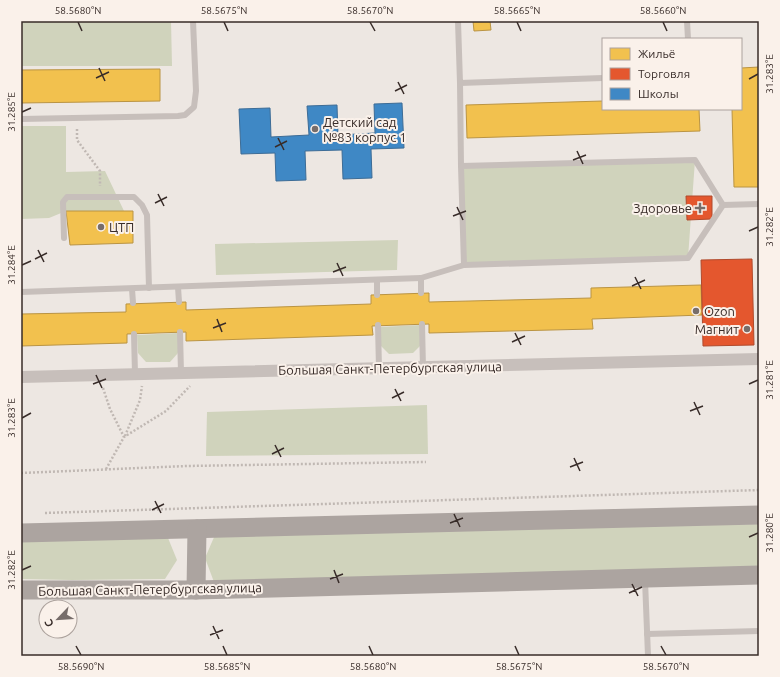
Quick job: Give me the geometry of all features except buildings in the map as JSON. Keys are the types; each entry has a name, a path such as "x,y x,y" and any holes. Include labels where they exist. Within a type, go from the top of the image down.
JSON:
{"main road":[{"path":"21,533 759,515"},
{"path":"196,590 197,529"},
{"name":"Большая Санкт-Петербургская улица","path":"21,590 196,590 759,576"}],"street":[{"name":"Большая Санкт-Петербургская улица","path":"21,377 759,359"}],"lane":[{"path":"21,119 185,115 194,107 196,91 193,21"},
{"path":"458,21 464,265"},
{"path":"687,21 688,38"},
{"path":"460,83 602,78"},
{"path":"461,166 695,160 723,205"},
{"path":"64,238 63,202 67,197 134,197 148,215 149,288"},
{"path":"723,205 759,204"},
{"path":"21,292 421,278 464,265 688,258 723,205"},
{"path":"421,278 421,293"},
{"path":"377,280 378,295"},
{"path":"178,287 179,302"},
{"path":"132,289 133,303"},
{"path":"422,324 423,368"},
{"path":"378,326 379,369"},
{"path":"180,332 180,373"},
{"path":"134,334 139,374"},
{"path":"645,578 648,656"},
{"path":"647,634 759,631"}],"path":[{"path":"77,118 77,140 100,172 100,197"},
{"path":"124,437 166,411 202,373"},
{"path":"105,469 124,437 140,400 139,374"},
{"path":"99,375 110,409 124,437"},
{"path":"21,473 187,466 426,462"},
{"path":"45,513 759,490"}],"green space":[{"path":"21,21 171,21 172,66 21,66"},
{"path":"21,126 66,126 66,172 105,171 124,211 66,211 49,218 21,219"},
{"path":"695,160 688,258 464,265 461,166"},
{"path":"398,240 397,270 216,275 215,244"},
{"path":"421,325 421,345 413,353 389,354 380,345 380,327"},
{"path":"178,333 178,353 170,362 146,362 138,353 137,335"},
{"path":"427,405 428,454 206,456 207,412"},
{"path":"759,524 759,567 214,582 205,558 215,535"},
{"path":"168,538 177,560 165,579 21,579 21,541"}],"place":[{"name":"Детский сад №83 корпус 1","path":"315,129"},
{"name":"Здоровье","path":"700,208"},
{"name":"ЦТП","path":"101,227"},
{"name":"Ozon","path":"696,311"},
{"name":"Магнит","path":"747,329"}]}
